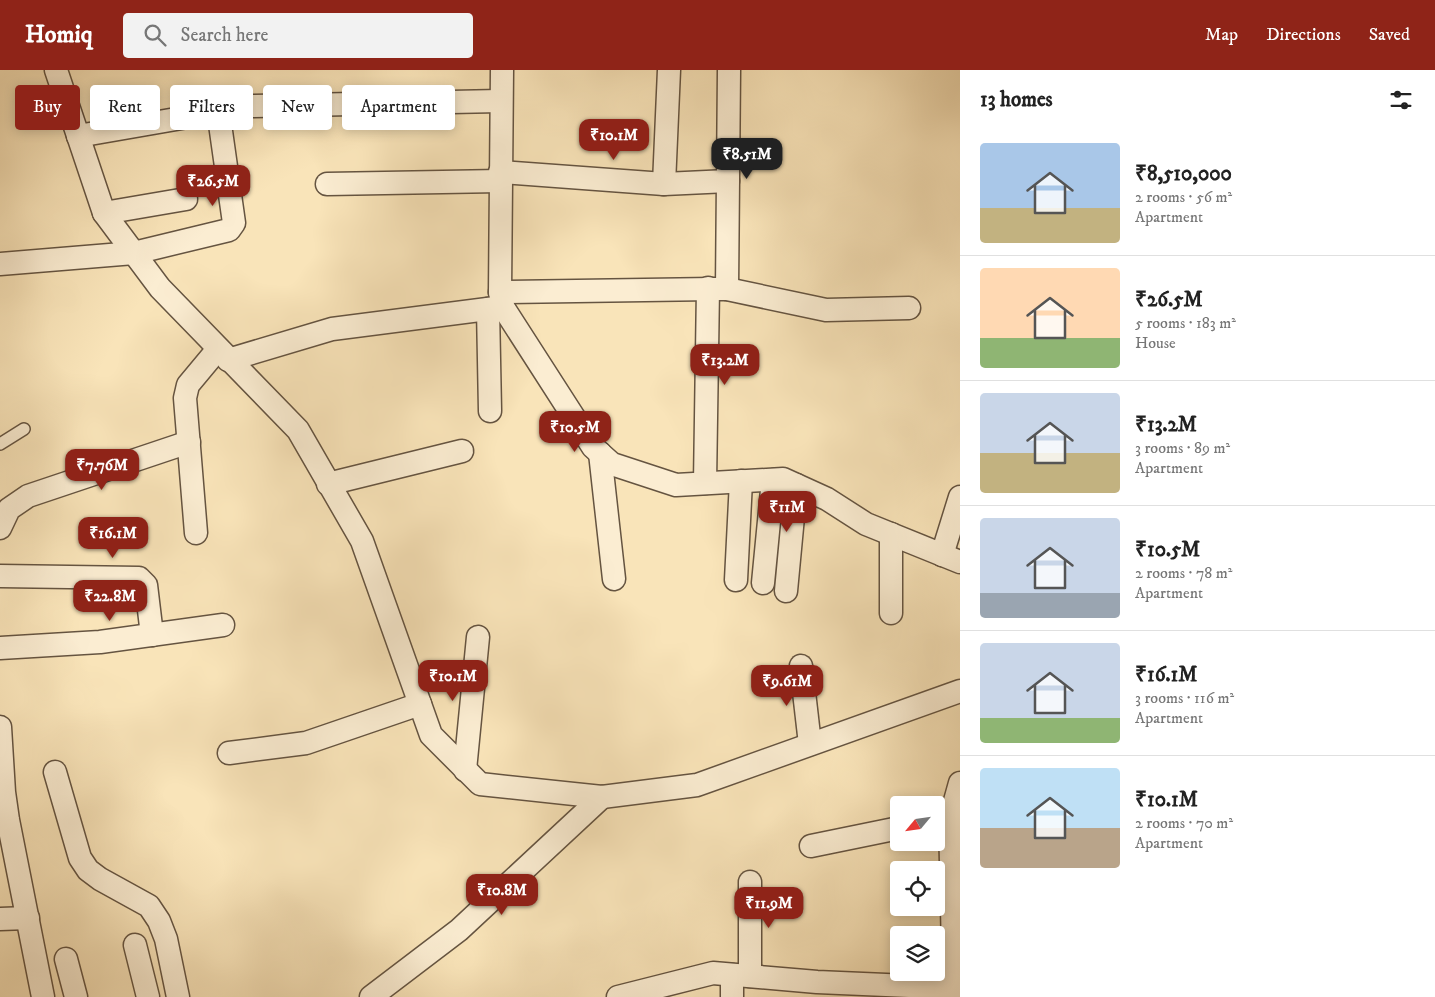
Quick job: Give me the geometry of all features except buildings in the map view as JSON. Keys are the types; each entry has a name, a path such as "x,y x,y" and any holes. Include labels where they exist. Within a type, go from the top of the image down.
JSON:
{"street":[{"path":"56,70 104,213 160,288 298,430 362,541 431,735 480,784 602,797 697,785 960,691"},
{"path":"490,411 497,302 502,70"},
{"path":"664,184 669,70"},
{"path":"705,483 717,289 728,181 729,70"},
{"path":"253,106 500,101"},
{"path":"78,136 170,119"},
{"path":"5,268 134,253 229,230 233,227 221,130"},
{"path":"328,184 500,177 664,184 728,181"},
{"path":"104,213 186,199"},
{"path":"196,533 185,398 188,385 223,354 332,329 497,302 717,289 826,310 909,308"},
{"path":"497,302 593,447 612,464 676,485 783,479 827,500 866,524 951,558 960,496"},
{"path":"0,528 8,509 28,496 189,442"},
{"path":"328,484 462,451"},
{"path":"600,453 614,579"},
{"path":"763,584 773,480"},
{"path":"736,580 741,481"},
{"path":"786,591 796,485"},
{"path":"891,534 891,612"},
{"path":"0,576 139,578 146,585 152,635"},
{"path":"0,648 92,643 223,625"},
{"path":"465,770 478,638"},
{"path":"801,666 810,744"},
{"path":"229,753 306,743 420,704"},
{"path":"0,727 4,792 43,997"},
{"path":"55,772 80,858 88,870 149,906 159,921 166,939 178,997"},
{"path":"945,816 960,782"},
{"path":"371,997 459,930 602,797"},
{"path":"811,846 890,830"},
{"path":"618,997 713,973 817,982 956,985 956,885 945,830"},
{"path":"732,997 741,975 750,882"},
{"path":"0,919 28,918"},
{"path":"135,945 148,997"},
{"path":"66,959 76,997"}],"lane":[{"path":"0,444 24,429"}]}
